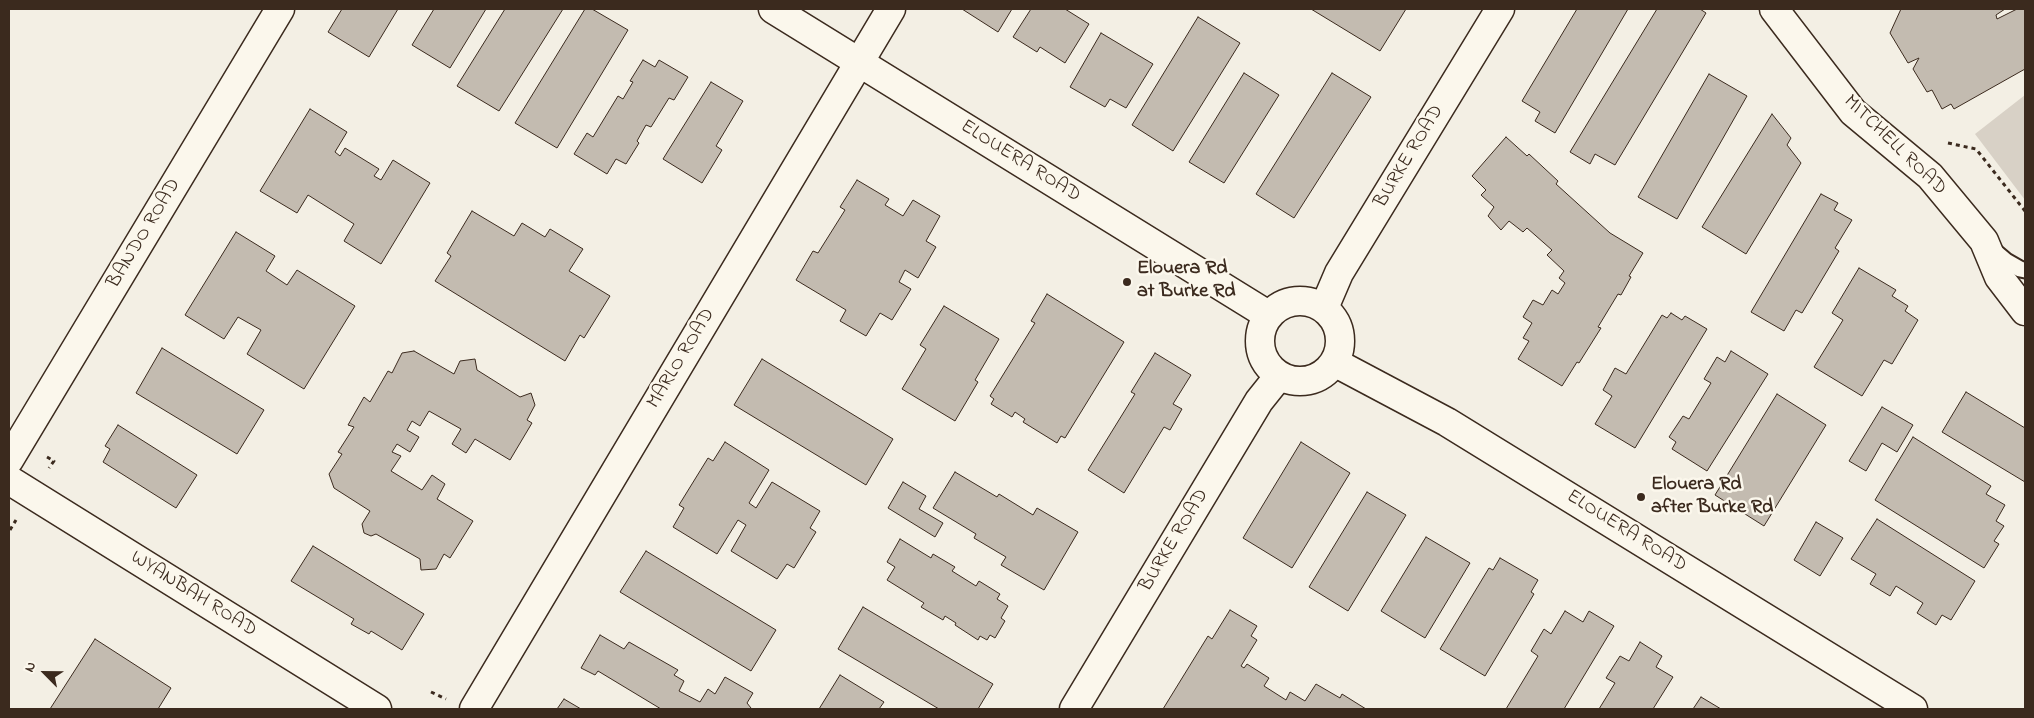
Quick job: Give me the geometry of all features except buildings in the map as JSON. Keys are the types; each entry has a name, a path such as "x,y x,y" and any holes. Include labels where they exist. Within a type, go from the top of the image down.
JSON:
{"street":[{"name":"BANDO ROAD","path":"9,460 280,9"},
{"name":"ELOUERA ROAD","path":"773,9 1268,316"},
{"name":"MARLO ROAD","path":"474,709 890,9"},
{"name":"BURKE ROAD","path":"1324,308 1339,274 1500,9"},
{"name":"MITCHELL ROAD","path":"1774,9 1853,112 1930,176 1984,241 1999,277 2025,311"},
{"path":"1294,301 1313,302 1324,308 1338,326 1340,339 1339,351 1334,362 1326,372 1315,378 1303,381 1290,380 1279,376 1268,367 1262,355 1259,341 1262,328 1268,316 1277,307 1294,301"},
{"name":"ELOUERA ROAD","path":"1334,362 1447,422 1913,709"},
{"name":"BURKE ROAD","path":"1074,709 1259,401 1279,376"},
{"name":"WYANBAH ROAD","path":"9,480 377,709"}],"lane":[{"path":"1984,241 2006,261 2025,270"}],"path":[{"path":"1948,143 1976,149 2025,211"}],"shaded area":[{"path":"2025,95 2025,200 1975,134"}],"place":[{"name":"Elouera Rd at Burke Rd","path":"1127,282"},
{"name":"Elouera Rd after Burke Rd","path":"1641,497"}]}
